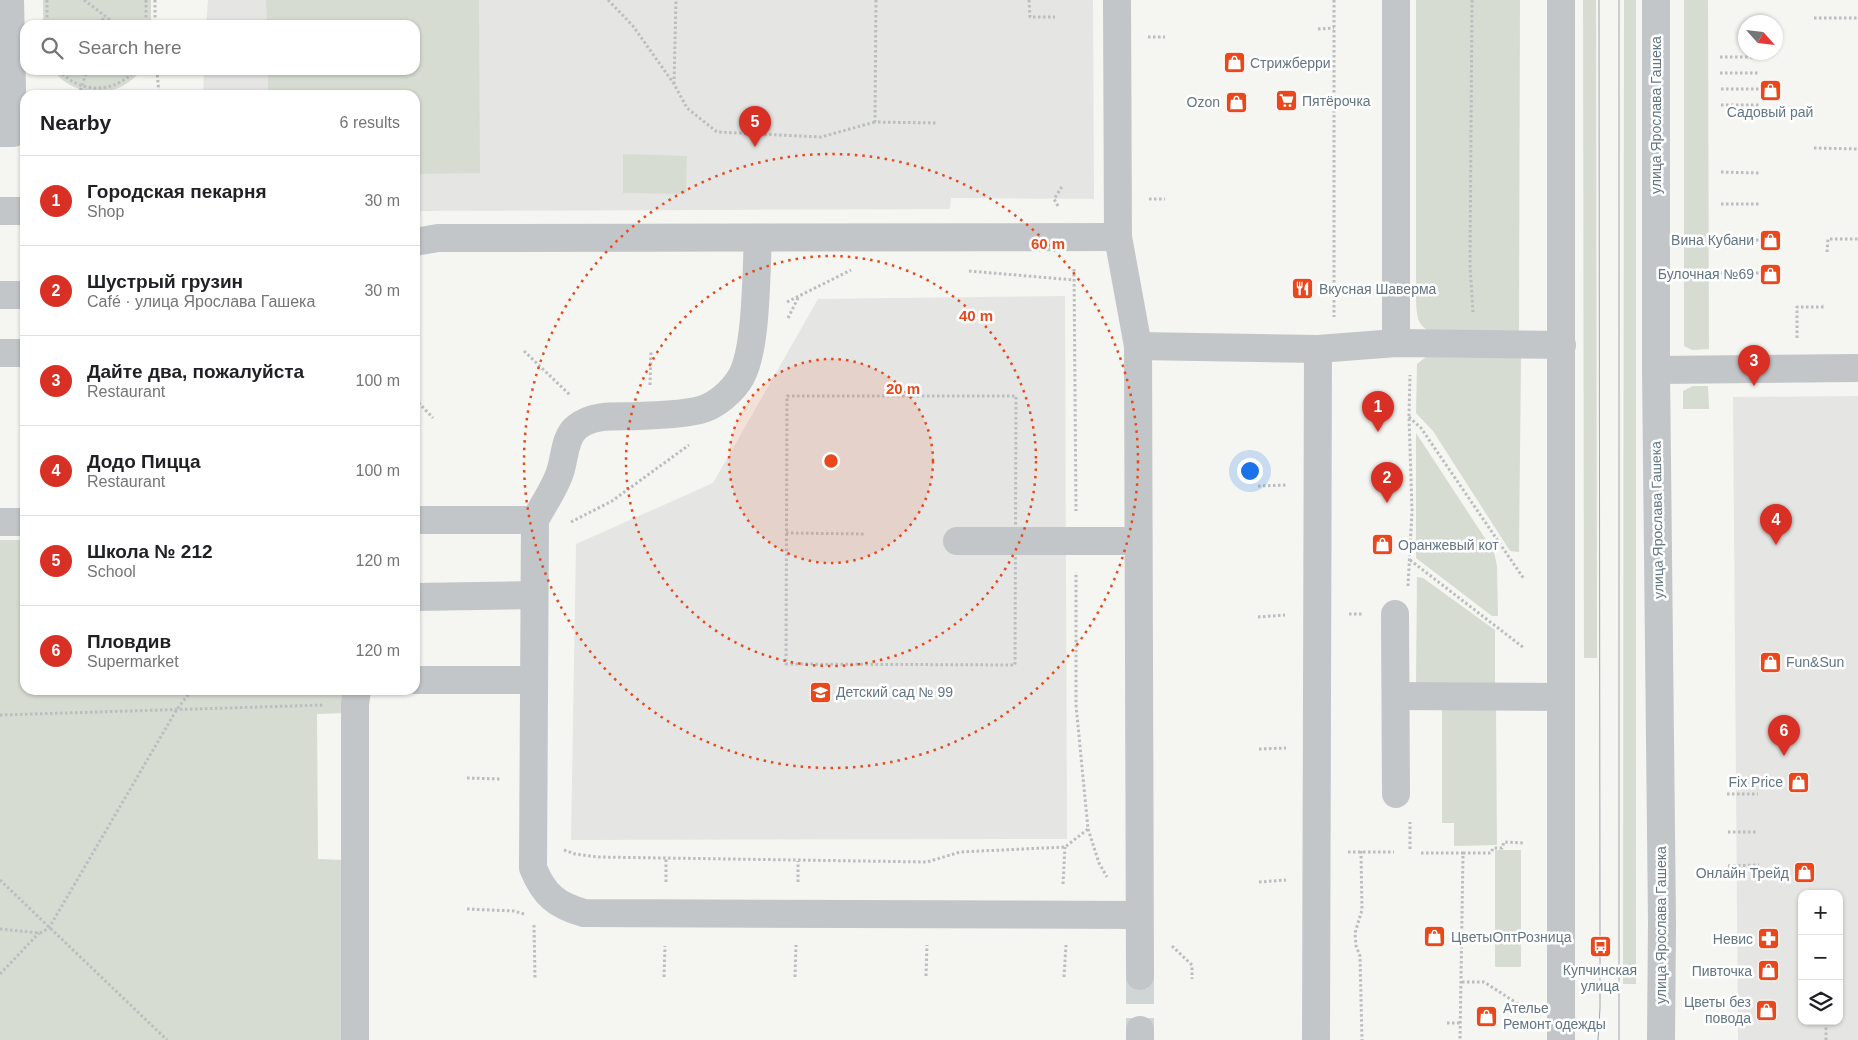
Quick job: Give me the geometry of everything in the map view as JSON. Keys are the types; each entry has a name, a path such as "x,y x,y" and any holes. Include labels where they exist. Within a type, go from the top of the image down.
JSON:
{"street":[{"path":"10,0 13,133"},
{"path":"1117,0 1118,238 1138,346 1138,915 1140,976"},
{"path":"1396,0 1396,343"},
{"path":"1561,0 1561,1040"},
{"name":"улица Ярослава Гашека","path":"1656,0 1656,370 1662,923 1660,1040"},
{"path":"0,211 20,211"},
{"path":"420,241 438,238 1118,238"},
{"path":"758,238 749,356 742,376 733,388 702,410 674,414 594,418 576,428 565,447 561,470 535,520 533,868 540,885 552,898 566,908 584,913 1138,915"},
{"path":"0,294 20,295"},
{"path":"1138,346 1326,349 1396,343 1562,345"},
{"path":"1316,1040 1317,613 1326,349"},
{"path":"0,353 20,353"},
{"path":"1656,370 1858,368"},
{"path":"420,520 535,520"},
{"path":"0,522 20,522"},
{"path":"957,541 1015,541 1076,554 1138,541"},
{"path":"420,597 534,595"},
{"path":"1395,614 1396,794"},
{"path":"420,680 534,680"},
{"path":"1396,696 1561,697"},
{"path":"355,1040 356,697"}],"path":[{"path":"47,0 47,20"},
{"path":"84,0 110,20"},
{"path":"146,0 146,20"},
{"path":"155,0 155,20"},
{"path":"608,0 633,26 674,84 687,108 717,132 821,138 875,122 936,123"},
{"path":"674,84 676,0"},
{"path":"875,122 876,0"},
{"path":"1029,0 1030,17 1055,17"},
{"path":"1326,349 1334,0"},
{"path":"1472,0 1470,266 1475,345"},
{"path":"102,20 104,15"},
{"path":"1814,18 1858,18"},
{"path":"1318,29 1334,28"},
{"path":"1720,57 1738,57"},
{"path":"1720,73 1760,73"},
{"path":"64,75 82,86 96,88 110,86 123,81 130,75"},
{"path":"81,90 86,75"},
{"path":"157,75 159,90"},
{"path":"1721,89 1760,89"},
{"path":"1721,105 1760,105"},
{"path":"1814,148 1858,149"},
{"path":"1721,172 1760,173"},
{"path":"1062,185 1054,199 1062,212"},
{"path":"1721,204 1760,204"},
{"path":"560,845 564,850 570,852 598,857 927,862 960,852 1065,847 1088,829 1076,705 1074,237"},
{"path":"1827,252 1828,239 1858,240"},
{"path":"1721,240 1760,240"},
{"path":"753,319 859,266"},
{"path":"965,271 1074,280"},
{"path":"1721,273 1760,273"},
{"path":"1797,342 1797,307 1824,307 1823,305"},
{"path":"1317,613 1395,614 1407,592 1412,511 1408,416 1410,367 1396,343"},
{"path":"524,351 594,418"},
{"path":"787,396 1016,396 1015,665 786,664 786,533 787,396"},
{"path":"420,404 433,418"},
{"path":"1408,416 1421,428 1524,580"},
{"path":"570,522 612,501 695,441"},
{"path":"786,533 866,534"},
{"path":"1410,560 1524,648"},
{"path":"0,974 40,932 49,928 177,709 188,695"},
{"path":"0,715 177,709 356,697"},
{"path":"1728,794 1758,794"},
{"path":"1728,832 1758,832"},
{"path":"1420,852 1491,853 1492,848 1502,848 1504,842 1525,843"},
{"path":"1316,852 1394,852"},
{"path":"1361,852 1362,910 1355,933 1356,946 1360,956 1362,1040"},
{"path":"1460,1040 1463,853"},
{"path":"1728,866 1758,866"},
{"path":"0,880 167,1040"},
{"path":"467,910 514,912 533,916"},
{"path":"534,923 535,979"},
{"path":"0,929 40,932"},
{"path":"1462,982 1484,982 1526,1009"},
{"path":"1362,1022 1367,1022"},
{"path":"1447,1023 1460,1023"},
{"path":"1826,1025 1826,1040"}],"shaded area":[{"path":"43,0 151,0 151,20 43,20"},
{"path":"208,0 1093,0 1094,199 951,198 950,209 420,211 420,90 203,90 204,75 420,75 420,20 206,20"},
{"path":"266,0 479,0 480,173 420,174 420,90 268,90 268,75 420,75 420,20 267,20"},
{"path":"1416,0 1520,0 1519,330 1515,332 1429,331 1419,322 1416,301"},
{"path":"1583,0 1596,0 1597,658 1584,658"},
{"path":"1624,0 1636,0 1636,984 1623,984"},
{"path":"1684,0 1708,0 1709,349 1692,350 1684,346"},
{"path":"58,75 136,75 121,87 112,90 83,90 62,80"},
{"path":"623,154 687,156 686,194 623,193"},
{"name":"Детский сад № 99","path":"1065,296 1067,839 571,840 576,544 713,483 818,299"},
{"path":"1426,357 1521,358 1519,552 1510,551 1433,431 1416,413 1417,364"},
{"path":"1693,386 1708,386 1709,409 1683,409 1683,391"},
{"path":"1858,396 1858,1040 1738,1040 1733,397"},
{"path":"1416,433 1494,552 1497,566 1498,616 1492,616 1416,558"},
{"path":"0,540 20,540 20,695 345,695 345,713 317,714 318,859 345,860 344,1040 0,1040"},
{"path":"1417,577 1423,578 1495,630 1495,683 1416,683"},
{"path":"1442,708 1496,708 1497,845 1454,846 1454,823 1442,823"},
{"path":"1495,850 1521,850 1521,967 1495,967"}],"tunnel":[{"path":"1140,976 1140,1030"}],"tram line":[{"path":"1598,1040 1600,1008 1599,0"},
{"path":"1619,0 1619,1040"}],"place":[{"name":"Стрижберри","path":"1234,63"},
{"name":"Садовый рай","path":"1770,90"},
{"name":"Пятёрочка","path":"1286,101"},
{"name":"Ozon","path":"1236,102"},
{"name":"Школа № 212","path":"755,147"},
{"name":"Вина Кубани","path":"1770,240"},
{"name":"Булочная №69","path":"1770,274"},
{"name":"Вкусная Шаверма","path":"1303,289"},
{"name":"Дайте два, пожалуйста","path":"1754,386"},
{"name":"Городская пекарня","path":"1378,432"},
{"name":"Шустрый грузин","path":"1387,503"},
{"name":"Оранжевый кот","path":"1382,545"},
{"name":"Додо Пицца","path":"1776,545"},
{"name":"Fun&Sun","path":"1770,662"},
{"name":"Детский сад № 99","path":"820,692"},
{"name":"Пловдив","path":"1784,756"},
{"name":"Fix Price","path":"1799,782"},
{"name":"Онлайн Трейд","path":"1805,873"},
{"name":"ЦветыОптРозница","path":"1435,937"},
{"name":"Невис","path":"1769,939"},
{"name":"Купчинская улица","path":"1600,947"},
{"name":"Пивточка","path":"1768,971"},
{"name":"Цветы без повода","path":"1767,1010"},
{"name":"Ателье Ремонт одежды","path":"1487,1016"}]}
